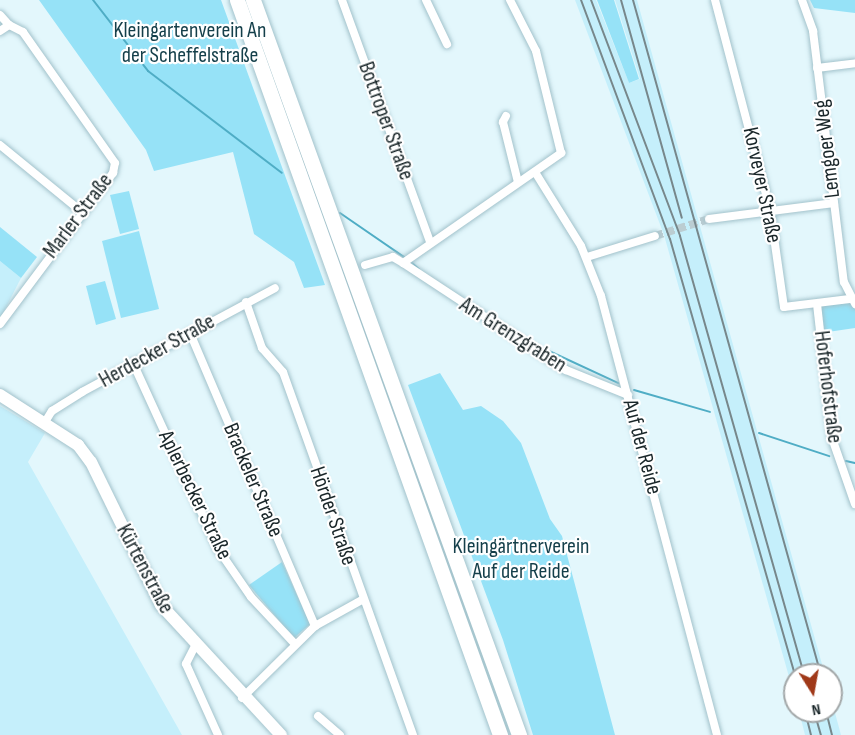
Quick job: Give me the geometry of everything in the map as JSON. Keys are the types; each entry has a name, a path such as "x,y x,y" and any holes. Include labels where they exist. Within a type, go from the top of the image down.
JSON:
{"highway":[{"path":"237,0 500,735"},
{"path":"253,0 519,735"}],"main road":[{"name":"Kürtenstraße","path":"0,395 45,422 78,446 91,462 151,589 195,646 242,698 281,735"}],"street":[{"name":"Bottroper Straße","path":"342,0 430,242"},
{"path":"426,0 447,44"},
{"path":"365,265 389,258 403,263 518,182 556,159 562,146 536,51 510,0"},
{"name":"Korveyer Straße","path":"715,0 770,210 784,307 852,302"},
{"name":"Lemgoer Weg","path":"802,0 813,31 834,203 852,302"},
{"name":"Marler Straße","path":"0,15 9,25 23,32 115,163 113,173 0,324"},
{"path":"0,31 9,25"},
{"path":"818,68 855,63"},
{"path":"506,116 503,122 518,182"},
{"path":"0,145 82,212"},
{"name":"Auf der Reide","path":"535,172 587,257 628,395 717,735"},
{"path":"709,219 834,203"},
{"path":"587,257 655,236"},
{"name":"Am Grenzgraben","path":"403,263 566,370 628,395"},
{"name":"Herdecker Straße","path":"45,422 52,411 133,363 275,288"},
{"name":"Hörder Straße","path":"246,302 262,348 283,372 362,600 413,735"},
{"name":"Hoferhofstraße","path":"817,303 832,438 855,504"},
{"name":"Brackeler Straße","path":"190,333 315,626"},
{"name":"Aplerbecker Straße","path":"133,363 218,549 251,597 295,644"},
{"path":"242,698 315,626 362,600"},
{"path":"195,646 186,664 218,735"},
{"path":"318,716 340,735"}],"shaded area":[{"path":"575,0 596,0 629,83 640,79 615,0 637,0 822,663 785,663 664,235"},
{"path":"0,261 21,278 0,319"},
{"path":"0,406 45,433 28,462 182,735 0,735"},
{"path":"802,723 838,723 841,735 805,735"}],"green space":[{"name":"Kleingartenverein An der Scheffelstraße","path":"39,0 221,0 325,285 304,288 294,262 254,234 233,152 154,171 146,150"},
{"path":"597,0 614,0 639,79 629,83"},
{"path":"810,0 855,0 855,13 814,8"},
{"path":"129,191 139,229 120,234 110,195"},
{"path":"0,227 37,257 21,278 0,261"},
{"path":"139,231 159,309 121,318 102,241"},
{"path":"105,281 116,319 96,325 86,286"},
{"path":"850,299 855,304 855,328 821,333 817,304"},
{"name":"Kleingärtnerverein Auf der Reide","path":"440,373 463,410 481,406 503,421 521,443 550,519 562,536 615,735 533,735 503,640 408,385"},
{"path":"282,562 310,624 294,638 249,585"}],"waterway":[{"path":"93,0 148,71 282,173"},
{"path":"340,213 404,257"},
{"path":"412,263 419,269"},
{"path":"534,344 618,383"},
{"path":"634,390 710,412"},
{"path":"759,433 829,456"},
{"path":"846,461 855,463"}],"tunnel":[{"path":"655,236 709,219"}],"railway":[{"path":"581,0 670,239 792,663"},
{"path":"591,0 680,236 801,663"},
{"path":"621,0 682,218"},
{"path":"633,0 818,663"},
{"path":"808,723 811,735"},
{"path":"818,723 821,735"},
{"path":"829,723 832,735"}]}
